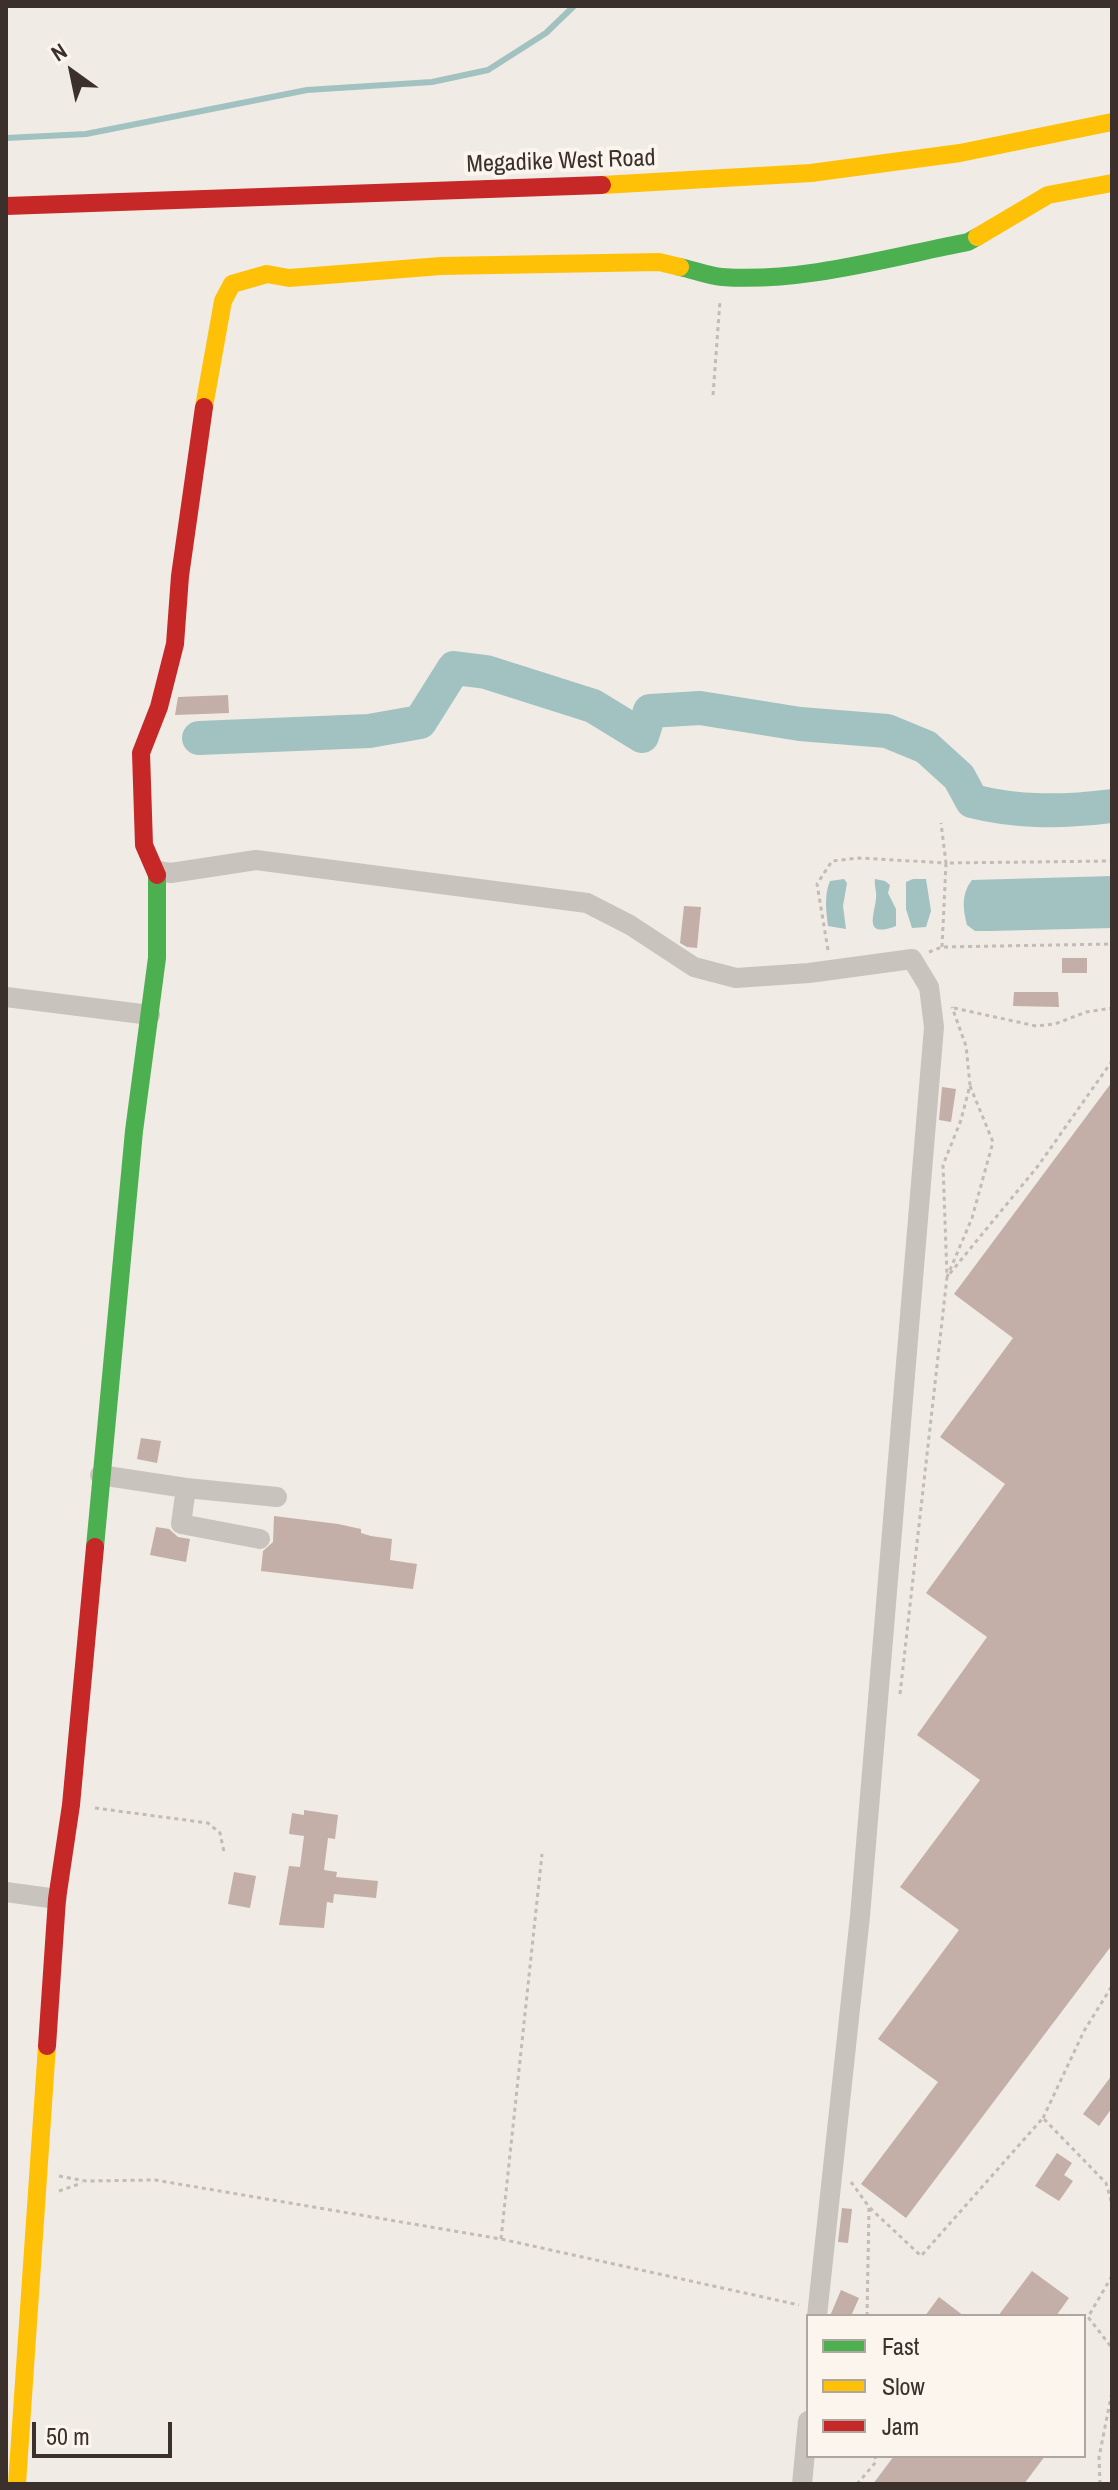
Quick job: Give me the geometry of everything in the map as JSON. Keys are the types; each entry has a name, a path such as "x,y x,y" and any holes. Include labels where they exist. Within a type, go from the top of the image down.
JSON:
{"street":[{"name":"Megadike West Road","path":"6,206 689,182 795,174 960,153 1112,122"},
{"path":"17,2484 57,1899 71,1805 134,1131 157,958 157,871 144,845 141,753 159,707 175,644 180,576 199,438 223,301 232,284 267,274 289,278 441,266 608,262 659,262 721,277 781,275 834,268 968,242 1048,195 1112,183"},
{"path":"157,871 171,873 256,860 515,892 587,903 630,925 694,967 736,978 833,970 912,959 929,987 934,1027 927,1130 891,1524 875,1750 818,2313"},
{"path":"6,997 150,1015"},
{"path":"100,1475 277,1497"},
{"path":"186,1488 181,1524 260,1539"},
{"path":"6,1892 57,1899"},
{"path":"802,2484 806,2442"}],"path":[{"path":"713,395 721,277"},
{"path":"941,823 946,863 942,947 1112,944"},
{"path":"833,970 817,884 832,861 859,858 946,863 1112,861"},
{"path":"931,1002 1036,1026 1055,1024 1086,1012 1112,1008"},
{"path":"947,1277 972,1218 993,1142 970,1085 966,1046 952,1007"},
{"path":"947,1277 1038,1166 1112,1061"},
{"path":"898,1704 947,1277 943,1165 961,1120 970,1085"},
{"path":"71,1805 208,1823 220,1833 224,1852"},
{"path":"501,2239 542,1854"},
{"path":"851,2181 869,2207 921,2256 1043,2118 1084,2031 1112,1986"},
{"path":"1043,2118 1106,2183 1112,2204"},
{"path":"39,2172 86,2181 155,2180 501,2239 818,2313"},
{"path":"867,2314 869,2207"},
{"path":"1112,2276 1088,2317 1112,2348"},
{"path":"1100,2484 1099,2457 1112,2392"},
{"path":"857,2484 876,2462 875,2458"}],"water":[{"path":"1112,876 1112,928 975,931 967,925 964,902 972,880"},
{"path":"844,879 847,883 843,906 846,929 828,926 826,909 830,881"},
{"path":"875,879 890,885 888,893 896,909 896,926 885,929 874,927"},
{"path":"926,879 931,911 926,927 912,928 906,909 906,882"}],"building":[{"path":"228,695 229,713 175,715 178,697"},
{"path":"684,906 701,907 697,948 680,943"},
{"path":"1062,958 1087,958 1087,973 1062,973"},
{"path":"1014,992 1058,992 1059,1007 1013,1006"},
{"path":"1112,1082 1112,1945 906,2218 861,2184 938,2082 878,2039 959,1930 900,1887 980,1780 917,1735 987,1637 926,1593 1005,1484 940,1437 1013,1338 954,1294"},
{"path":"942,1087 956,1089 951,1122 939,1120"},
{"path":"141,1438 161,1441 157,1463 137,1459"},
{"path":"274,1516 338,1524 361,1529 361,1533 371,1536 392,1539 390,1560 417,1564 413,1589 261,1571 263,1551 273,1542"},
{"path":"156,1527 169,1529 178,1537 190,1539 186,1562 150,1555"},
{"path":"304,1810 338,1815 335,1839 328,1838 324,1870 337,1872 336,1877 378,1881 376,1898 334,1894 333,1903 327,1902 324,1928 279,1925 289,1866 300,1867 304,1836 289,1834 292,1813 304,1815"},
{"path":"234,1872 256,1876 250,1908 228,1904"},
{"path":"1112,2075 1112,2108 1099,2126 1083,2114"},
{"path":"1057,2153 1072,2163 1064,2175 1073,2181 1059,2201 1035,2186"},
{"path":"842,2208 852,2209 848,2243 838,2242"},
{"path":"1032,2271 1069,2298 1057,2314 1000,2314"},
{"path":"841,2290 859,2298 852,2314 831,2314"},
{"path":"939,2297 961,2314 926,2314"},
{"path":"892,2458 1044,2458 1024,2484 873,2484"}],"waterway":[{"path":"6,138 86,134 307,90 432,82 488,70 546,33 574,6"},
{"path":"199,738 369,731 420,722 454,668 486,672 593,706 642,736 650,711 700,708 800,724 887,731 926,747 959,777 972,801 1007,808 1041,810 1112,806"}],"traffic: fast":[{"path":"680,267 722,277 814,273 968,242 977,237"},
{"path":"95,1547 134,1131 157,958 157,875"}],"traffic: slow":[{"path":"602,185 811,173 960,153 1112,122"},
{"path":"977,237 1048,195 1112,183"},
{"path":"204,407 223,301 232,284 267,274 289,278 441,266 659,262 680,267"},
{"path":"17,2484 47,2046"}],"traffic: jam":[{"path":"6,206 602,185"},
{"path":"157,875 144,845 141,753 159,707 175,644 180,576 204,407"},
{"path":"47,2046 57,1899 71,1805 95,1547"}]}
